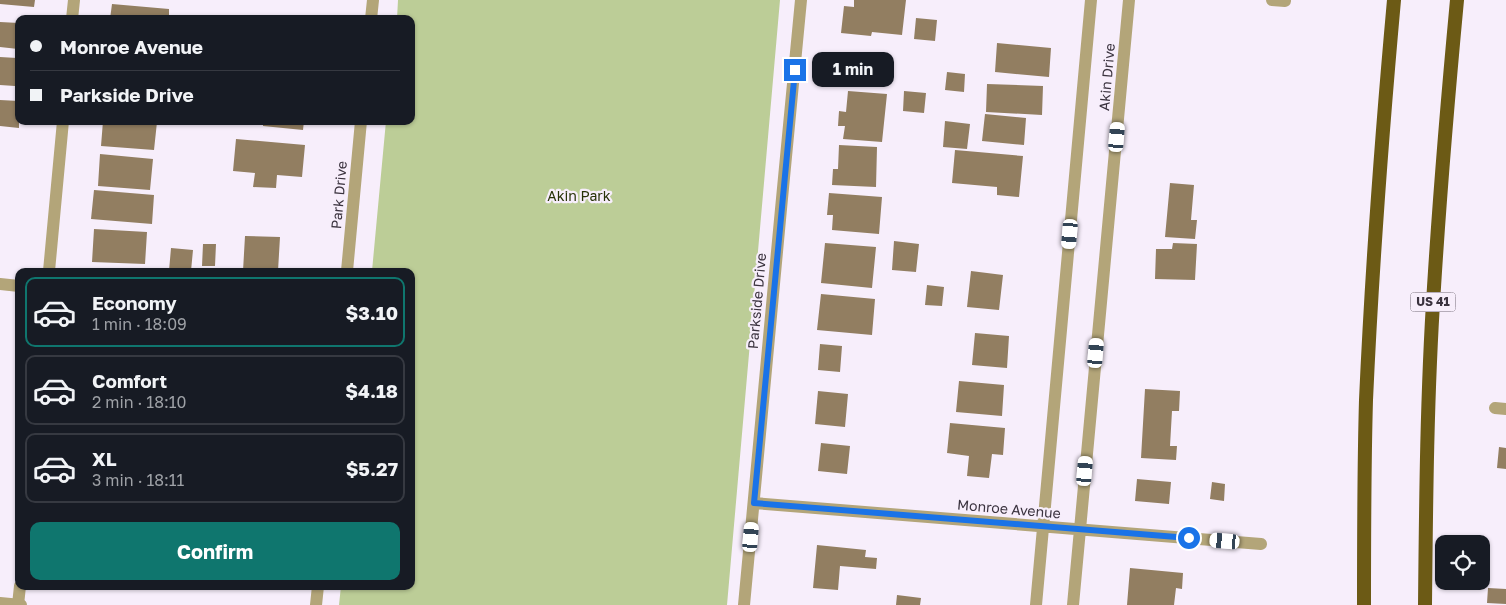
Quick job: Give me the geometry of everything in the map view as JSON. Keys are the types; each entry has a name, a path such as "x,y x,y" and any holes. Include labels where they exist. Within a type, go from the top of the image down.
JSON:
{"highway":[{"path":"1364,605 1364,480 1370,317 1376,214 1394,0"},
{"name":"US 41","path":"1425,605 1428,408 1434,288 1444,141 1457,0"}],"street":[{"path":"72,15 74,0"},
{"path":"371,15 373,0"},
{"name":"Parkside Drive","path":"744,605 801,0"},
{"name":"Akin Drive","path":"1036,605 1091,0"},
{"name":"Akin Drive","path":"1073,605 1129,0"},
{"path":"1272,0 1285,1"},
{"path":"49,268 63,125"},
{"name":"Park Drive","path":"347,268 361,125"},
{"path":"0,284 15,286"},
{"name":"Monroe Avenue","path":"754,503 1261,544"},
{"path":"0,603 19,605 20,590"},
{"path":"316,605 318,590"}],"green space":[{"name":"Akin Park","path":"398,0 780,0 727,605 339,605 341,590 415,590 415,268 372,268 386,125 415,125 415,15 397,15"}],"building":[{"path":"0,0 35,0 34,7 0,4"},
{"path":"854,0 906,0 902,35 872,32 871,36 841,33 844,6 854,7"},
{"path":"112,4 169,9 169,15 111,15"},
{"path":"916,18 937,20 935,41 914,39"},
{"path":"0,22 15,23 15,49 0,47"},
{"path":"997,43 1051,48 1049,77 995,72"},
{"path":"0,57 15,58 15,86 0,85"},
{"path":"947,72 965,74 964,92 945,90"},
{"path":"987,84 1043,86 1042,115 986,112"},
{"path":"848,91 887,94 882,142 843,139 845,126 838,126 839,111 846,112"},
{"path":"904,91 926,93 924,113 903,111"},
{"path":"0,100 15,101 15,125 19,125 19,128 0,126"},
{"path":"985,114 1026,118 1024,145 982,141"},
{"path":"945,121 970,124 967,149 943,147"},
{"path":"103,125 157,125 154,150 101,146"},
{"path":"263,125 304,125 303,130"},
{"path":"236,139 305,145 302,177 277,175 276,188 253,187 255,173 233,171"},
{"path":"839,145 877,147 876,187 832,185 833,169 838,169"},
{"path":"955,150 1023,156 1019,197 997,195 997,187 952,183"},
{"path":"100,154 153,159 150,190 98,186"},
{"path":"1170,183 1194,185 1191,220 1197,220 1195,239 1165,237"},
{"path":"94,190 154,195 152,224 91,219"},
{"path":"829,193 882,197 879,234 832,230 833,215 827,215"},
{"path":"94,229 147,232 145,264 92,262"},
{"path":"245,236 280,237 278,268 243,268"},
{"path":"894,241 919,244 916,272 892,270"},
{"path":"825,243 876,247 872,288 821,283"},
{"path":"1173,243 1197,244 1195,280 1155,279 1156,249 1172,249"},
{"path":"203,244 216,244 215,266 202,266"},
{"path":"171,248 193,250 191,268 169,268"},
{"path":"971,271 1003,275 999,310 967,307"},
{"path":"927,285 944,287 942,306 925,305"},
{"path":"821,294 875,299 872,335 817,330"},
{"path":"975,333 1009,336 1007,368 972,365"},
{"path":"820,344 842,346 840,372 818,370"},
{"path":"959,381 1004,385 1002,416 956,412"},
{"path":"1145,389 1180,391 1179,411 1172,411 1170,446 1177,446 1176,460 1141,458"},
{"path":"818,391 848,394 845,427 815,424"},
{"path":"950,423 1005,428 1003,455 992,454 989,478 967,476 969,456 947,453"},
{"path":"821,443 850,446 847,474 818,471"},
{"path":"1499,447 1506,448 1506,469 1497,468"},
{"path":"1137,479 1171,482 1169,504 1135,501"},
{"path":"1212,482 1225,484 1224,501 1210,499"},
{"path":"817,545 866,550 865,557 877,558 876,569 840,566 838,590 813,588"},
{"path":"1130,568 1183,573 1182,589 1176,588 1174,605 1127,605"},
{"path":"1490,588 1506,589 1506,604 1487,603 1488,590"},
{"path":"897,595 921,598 920,605 896,605"}],"route":[{"path":"795,70 754,503 1189,538"}]}
